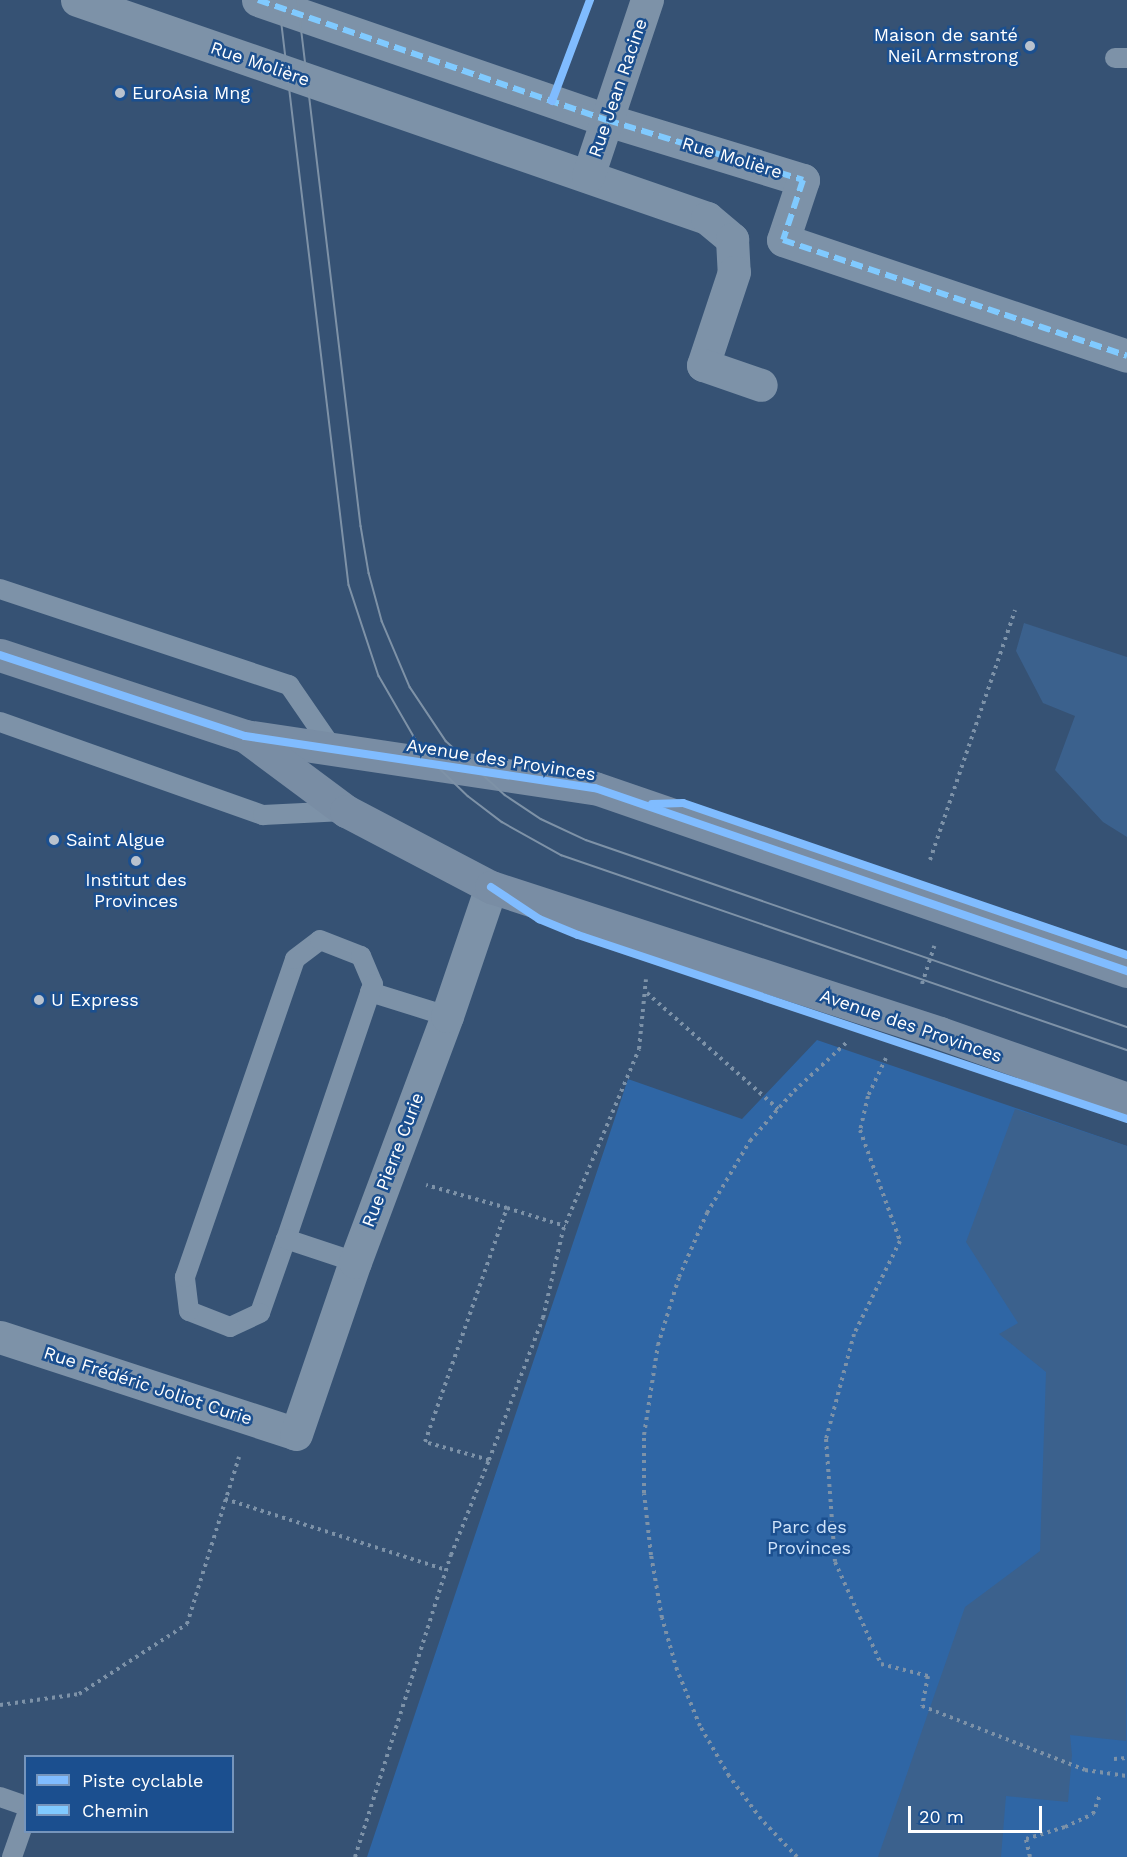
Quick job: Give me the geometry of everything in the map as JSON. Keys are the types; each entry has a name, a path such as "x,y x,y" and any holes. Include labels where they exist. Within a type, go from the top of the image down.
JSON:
{"street":[{"name":"Rue Molière","path":"76,0 707,218 732,239 734,272 703,365 761,385"},
{"name":"Rue Molière","path":"258,0 607,120 802,180 783,240 1127,356"},
{"name":"Rue Jean Racine","path":"588,177 647,0"},
{"name":"Avenue des Provinces","path":"0,655 245,736 595,788 1127,971"},
{"name":"Avenue des Provinces","path":"245,736 346,811 491,887 940,1033 1127,1099"},
{"name":"Rue Pierre Curie","path":"296,1434 387,1174 447,1016 491,887"},
{"name":"Rue Frédéric Joliot Curie","path":"0,1337 296,1434"}],"lane":[{"path":"0,589 289,685 333,749"},
{"path":"0,722 263,815 346,811"},
{"path":"320,940 361,956 374,984 286,1239 260,1313 230,1327 189,1311 185,1277 295,958 320,940"},
{"path":"370,992 447,1016"},
{"path":"286,1239 355,1263"},
{"path":"0,1797 24,1805"},
{"path":"12,1857 24,1823"}],"path":[{"path":"928,867 1015,610"},
{"path":"920,991 933,950"},
{"path":"355,1857 446,1570 543,1318 565,1226 639,1048 646,993 778,1109"},
{"path":"796,1857 761,1819 729,1776 700,1726 677,1670 662,1618 651,1555 644,1493 644,1435 658,1345 679,1277 707,1213 750,1141 778,1109 849,1041"},
{"path":"877,1053 897,1060"},
{"path":"886,1057 868,1096 860,1130 900,1241 854,1334 826,1439 835,1562 881,1664 928,1676 922,1706 1085,1770 1127,1776"},
{"path":"387,1174 565,1226"},
{"path":"489,1460 425,1442 507,1208"},
{"path":"0,1706 79,1695 187,1624 251,1419"},
{"path":"225,1499 446,1570"},
{"path":"1114,1759 1127,1758"},
{"path":"1030,1857 1026,1839 1065,1827 1093,1814 1100,1795"}],"green space":[{"name":"Parc des Provinces","path":"817,1040 1127,1146 1127,1857 367,1857 628,1079 742,1119"}],"shaded area":[{"path":"1024,623 1127,657 1127,837 1103,822 1055,770 1075,716 1043,703 1016,651"},
{"path":"1015,1109 1127,1146 1126,1741 1070,1735 1072,1755 1068,1802 1006,1796 1001,1857 878,1857 965,1607 1040,1551 1046,1372 999,1334 1018,1323 966,1242"}],"tram line":[{"path":"279,0 349,585 379,676 420,747 468,796 502,822 561,855 1127,1050"},
{"path":"298,0 361,526 369,573 382,621 410,687 446,741 505,795 541,819 586,840 1127,1027"}],"marked path":[{"path":"258,0 607,120 803,180 783,240 1127,356"}],"cycle path":[{"path":"552,101 590,0"},
{"path":"0,655 245,736 595,788 1127,971"},
{"path":"652,804 683,803 1127,955"},
{"path":"491,887 539,919 578,935 1127,1119"}],"place":[{"name":"Maison de santé Neil Armstrong","path":"1030,46"},
{"name":"EuroAsia Mng","path":"120,93"},
{"name":"Saint Algue","path":"54,840"},
{"name":"Institut des Provinces","path":"136,861"},
{"name":"U Express","path":"39,1000"}]}
